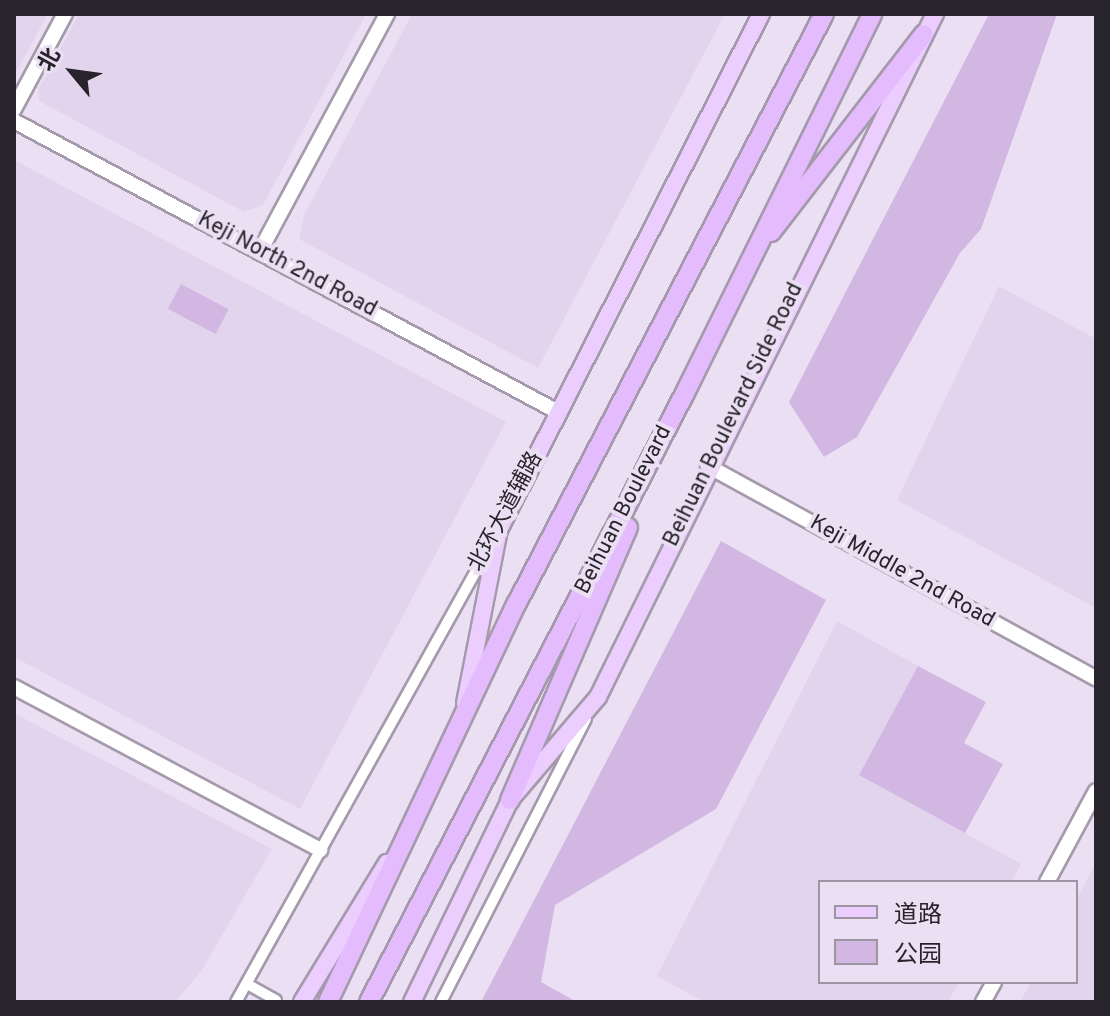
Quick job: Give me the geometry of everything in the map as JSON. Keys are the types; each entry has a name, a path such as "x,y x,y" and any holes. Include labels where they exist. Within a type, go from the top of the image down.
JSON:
{"highway":[{"path":"328,1002 524,590 824,14"},
{"name":"Beihuan Boulevard","path":"369,1002 685,393 741,274 872,14"},
{"path":"741,274 924,34"},
{"path":"510,800 685,393"}],"main road":[{"name":"北环大道辅路","path":"499,530 761,14"},
{"name":"Beihuan Boulevard Side Road","path":"510,800 598,697 708,466 935,14"},
{"path":"459,728 499,530"},
{"path":"413,1001 510,800"},
{"path":"302,1002 409,828"},
{"path":"295,1002 313,982"}],"street":[{"path":"14,109 65,14"},
{"path":"260,251 387,14"},
{"name":"Keji North 2nd Road","path":"14,121 558,412"},
{"name":"Keji Middle 2nd Road","path":"708,466 1096,678"},
{"name":"北环大道辅路","path":"236,1002 499,530"},
{"path":"14,687 320,850"},
{"path":"441,1002 598,697"},
{"path":"1048,880 1096,791"},
{"path":"247,984 276,1000"},
{"path":"983,1002 993,984"}],"shaded area":[{"path":"14,14 48,14 14,76"},
{"path":"79,14 366,14 263,205 244,212 39,101 38,90"},
{"path":"412,14 725,14 538,368 299,239 304,215"},
{"path":"14,160 506,422 300,809 14,657"},
{"path":"999,286 1096,339 1096,608 897,500"},
{"path":"837,621 918,666 859,775 1021,864 1012,880 818,880 818,984 958,984 948,1002 704,1002 657,976"},
{"path":"14,713 272,849 202,970 175,1002 14,1002"},
{"path":"1096,863 1096,1002 1020,1002 1030,984 1078,984 1078,896"}],"green space":[{"path":"989,14 1057,14 981,229 960,253 857,437 824,457 789,402"},
{"path":"181,284 229,309 216,334 168,309"},
{"path":"721,541 826,600 716,809 555,905 541,982 577,1002 481,1002"},
{"path":"918,666 986,702 964,743 1003,764 965,833 859,775"}]}
